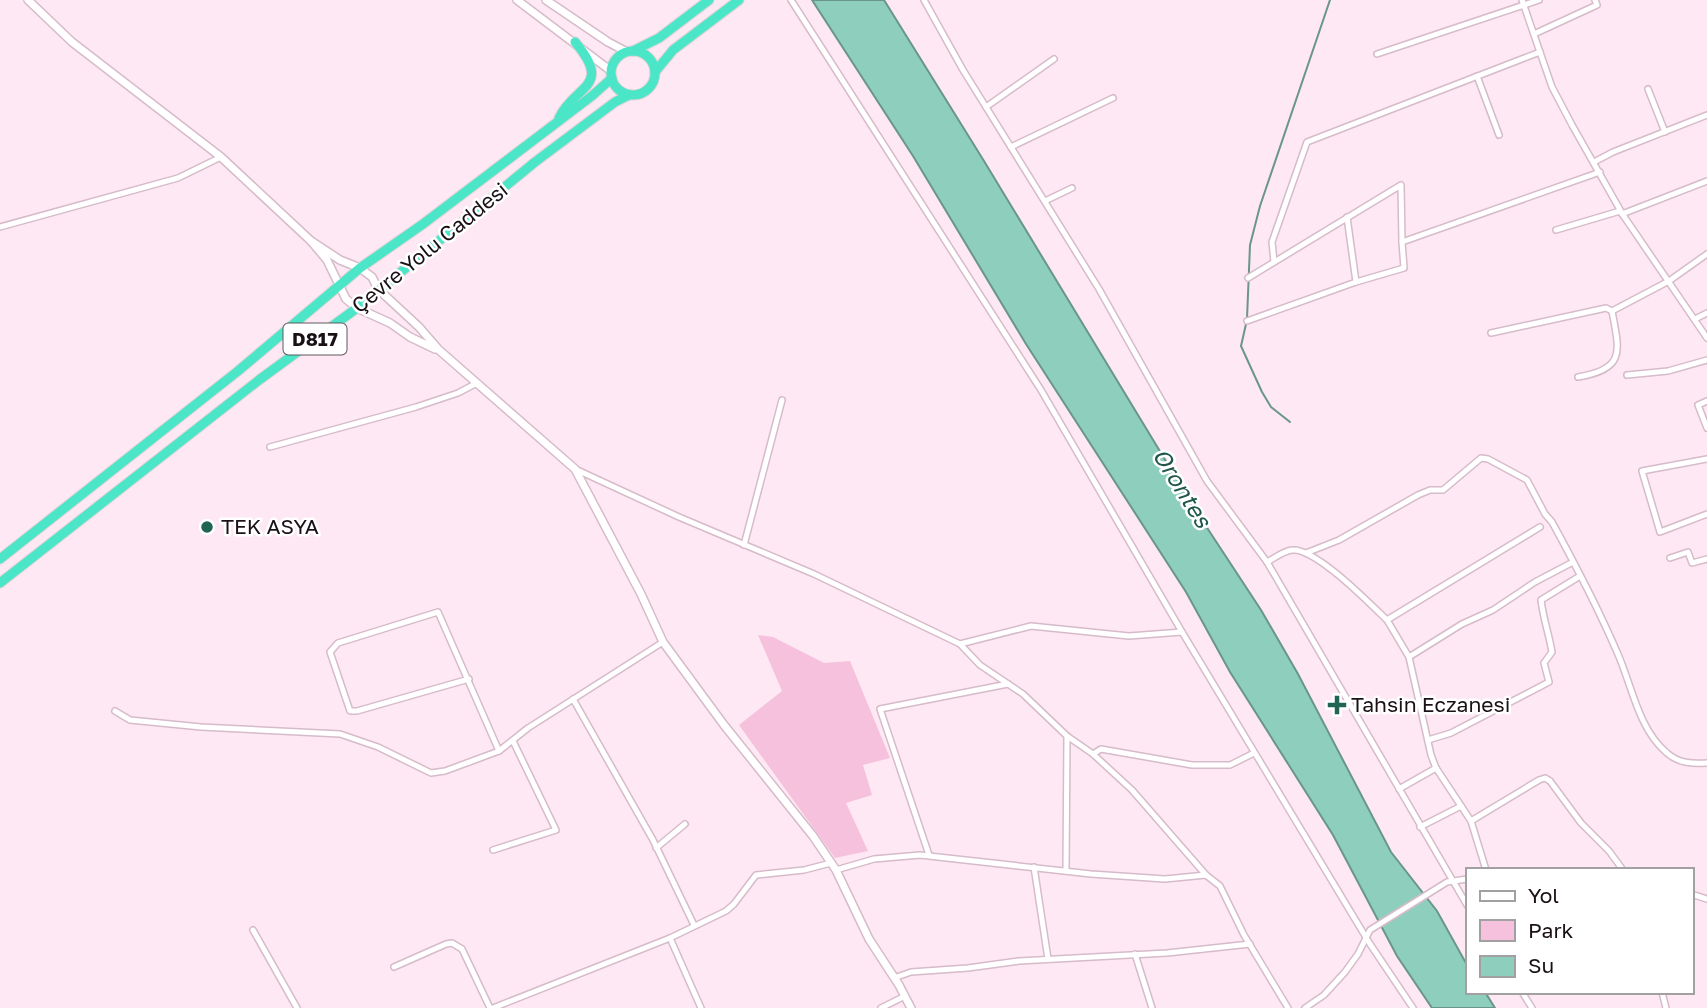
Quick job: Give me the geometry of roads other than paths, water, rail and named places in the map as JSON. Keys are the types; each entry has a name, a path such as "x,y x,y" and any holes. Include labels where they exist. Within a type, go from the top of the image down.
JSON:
{"highway":[{"name":"Çevre Yolu Caddesi","path":"0,559 238,372 338,284 558,122 612,74 616,59 659,38 709,0"},
{"name":"Çevre Yolu Caddesi","path":"0,583 259,380 357,308 535,162 615,102 648,89 655,72 673,50 739,0"},
{"path":"558,122 562,112 585,90 590,81 590,64 575,42"},
{"path":"630,52 646,55 655,72"},
{"path":"612,74 618,89 629,95"}],"street":[{"path":"28,0 72,42 221,157 327,260 346,299 357,308 439,351"},
{"path":"517,0 575,42 612,74"},
{"path":"546,0 608,42 630,52"},
{"path":"791,0 1041,390 1254,753 1413,1008"},
{"path":"924,0 986,107 1099,289 1207,481 1267,562 1466,903"},
{"path":"1377,54 1523,3 1539,0"},
{"path":"1534,34 1597,5 1595,0"},
{"path":"1523,3 1552,87 1621,212 1707,338"},
{"path":"1274,262 1272,242 1307,142 1540,52"},
{"path":"986,107 1055,59"},
{"path":"1477,76 1499,135"},
{"path":"1648,89 1665,132"},
{"path":"1011,147 1113,98"},
{"path":"1594,162 1612,152 1707,115"},
{"path":"0,227 178,178 221,157"},
{"path":"1402,242 1600,172"},
{"path":"1556,230 1621,212 1707,181"},
{"path":"1247,321 1404,268 1401,185 1248,278"},
{"path":"1045,201 1072,188"},
{"path":"1347,217 1356,282"},
{"path":"311,242 372,277 378,289 419,327 439,351 575,469 814,574 960,644 980,665 1023,694 1067,736 1093,754 1132,790 1206,875 1220,886 1250,944 1289,1008"},
{"path":"1612,311 1669,281 1707,254"},
{"path":"1491,332 1606,308 1612,311"},
{"path":"1578,377 1596,374 1611,365 1616,358 1619,351 1612,311"},
{"path":"1695,319 1707,313"},
{"path":"1627,375 1668,371 1707,360"},
{"path":"270,447 416,407 458,393 477,383"},
{"path":"744,545 782,400"},
{"path":"1707,401 1698,405 1707,428"},
{"path":"1306,553 1339,540 1418,495 1430,490 1443,490 1481,458 1527,480 1573,562 1618,653 1653,738 1667,753 1681,762 1707,764"},
{"path":"1707,459 1642,471 1660,532 1707,514"},
{"path":"575,469 641,594 663,642 724,725 813,836 833,867 869,939 911,1008"},
{"path":"1387,620 1540,527"},
{"path":"1267,562 1289,550 1306,553 1348,582 1387,620 1409,657 1436,768 1471,821 1485,868"},
{"path":"1670,558 1688,552 1692,563 1707,559"},
{"path":"1409,657 1573,562"},
{"path":"1428,740 1451,733 1549,682 1544,663 1552,652 1541,600 1580,576"},
{"path":"469,679 350,711 330,652 333,646 345,640 438,612 469,679 499,751"},
{"path":"960,644 1031,626 1129,636 1182,632"},
{"path":"115,711 130,720 201,727 340,734 378,747 431,773 445,771 499,751 528,728 663,642"},
{"path":"929,855 880,709 1008,684"},
{"path":"573,699 656,848 694,925"},
{"path":"1066,871 1067,736"},
{"path":"493,850 556,830 513,741"},
{"path":"1093,754 1101,749 1192,765 1230,765 1254,753"},
{"path":"1399,789 1436,768"},
{"path":"1471,821 1545,778 1622,868"},
{"path":"1420,827 1461,806"},
{"path":"656,848 685,824"},
{"path":"394,967 446,944 456,944 462,949 492,1008 670,938 726,911 756,875 833,867 874,859 929,855 1165,879 1206,875"},
{"path":"1034,867 1048,958"},
{"path":"1305,1008 1319,999 1345,972 1370,930 1451,880 1466,879"},
{"path":"253,930 296,1008"},
{"path":"670,938 701,1008"},
{"path":"894,978 930,970 1048,958 1250,944"},
{"path":"1135,954 1152,1008"},
{"path":"881,1008 905,996"},
{"path":"1319,999 1325,1008"}],"water":[{"name":"Orontes","path":"812,0 884,0 1198,514 1261,610 1298,674 1391,852 1437,911 1466,963 1466,994 1486,994 1495,1008 1432,1008 1397,956 1333,835 1230,672 1186,592 1026,344 913,156"}],"waterway":[{"path":"1247,319 1250,245 1260,206 1330,0"},
{"path":"1246,324 1241,346 1271,407 1290,422"}],"place":[{"name":"TEK ASYA","path":"207,527"},
{"name":"Tahsin Eczanesi","path":"1337,705"}]}
